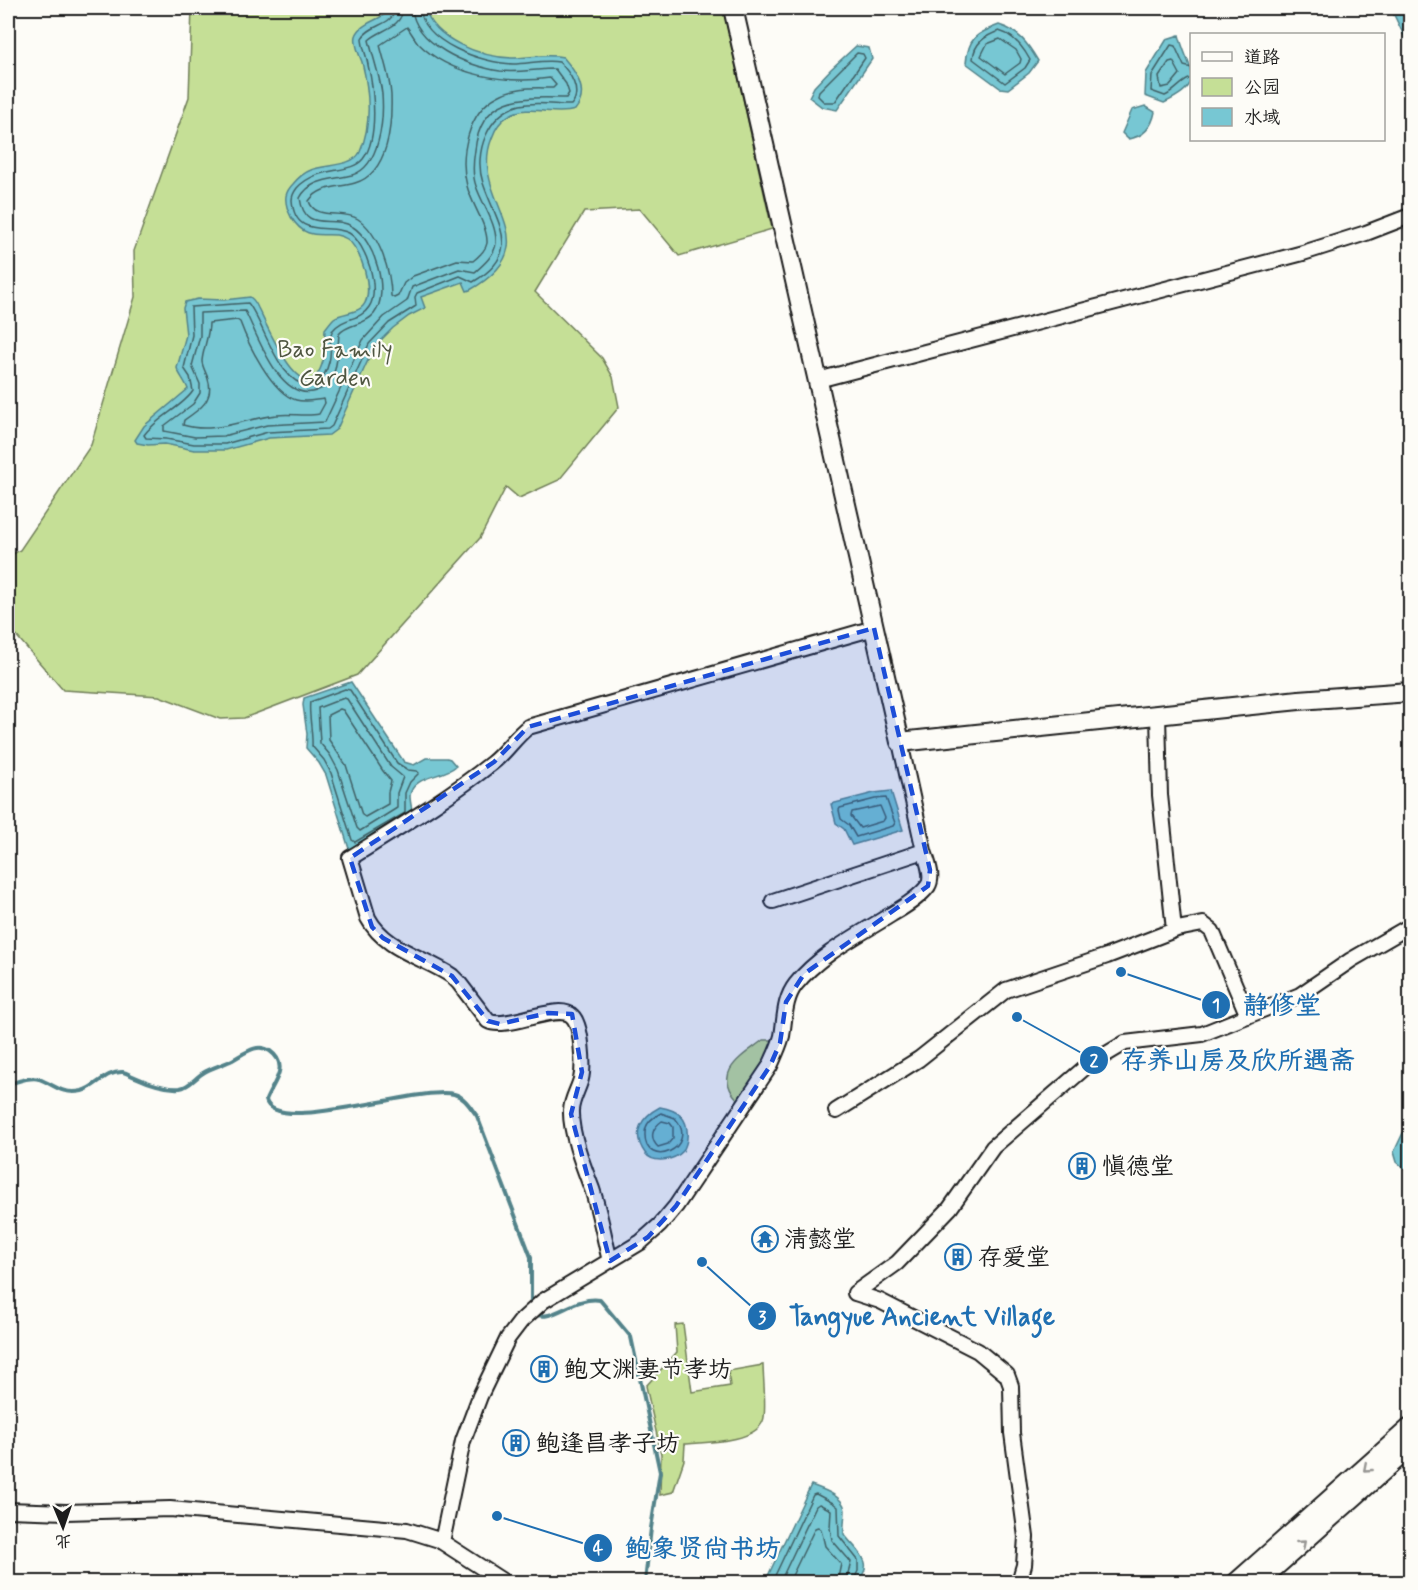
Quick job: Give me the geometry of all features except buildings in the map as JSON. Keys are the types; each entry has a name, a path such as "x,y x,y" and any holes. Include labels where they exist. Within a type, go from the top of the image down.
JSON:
{"main road":[{"path":"734,8 900,742 1299,700 1410,693"},
{"path":"1237,1582 1410,1428"},
{"path":"1258,1582 1410,1447"}],"street":[{"path":"818,380 1303,253 1410,216"},
{"path":"610,1261 592,1191 582,1165 571,1114 573,1097 580,1083 582,1072 579,1035 574,1019 569,1014 548,1013 500,1024 488,1021 452,976 382,938 372,927 350,858 494,762 512,740 528,727 874,628"},
{"path":"1158,715 1160,795 1174,930"},
{"path":"442,1542 463,1441 480,1396 508,1338 520,1321 543,1301 648,1236 676,1206 770,1066 780,1043 786,1002 804,974 823,958 910,903 928,886 930,870 900,742"},
{"path":"773,901 924,851"},
{"path":"836,1111 920,1059 1006,990 1107,956 1174,930 1203,924 1212,931 1248,1016"},
{"path":"1019,1582 1024,1565 1026,1537 1012,1433 1011,1386 1007,1375 978,1351 880,1301 855,1293 897,1263 950,1208 993,1148 1088,1065 1125,1043 1154,1038 1194,1036 1213,1031 1300,995 1351,960 1410,926"},
{"path":"8,1510 66,1512 170,1509 407,1530 431,1536 504,1582"}],"highlighted area":[{"path":"874,628 930,870 928,886 804,974 786,1002 780,1043 770,1066 676,1206 648,1237 610,1261 571,1114 582,1072 572,1014 548,1013 500,1024 488,1021 452,976 383,938 372,927 350,858 494,762 528,727"}],"green space":[{"name":"Bao Family Garden","path":"192,8 723,8 772,229 679,256 640,209 584,212 535,292 602,358 613,377 619,407 559,480 519,498 506,487 480,538 357,675 244,718 220,719 159,696 63,690 8,626 8,557 20,550 91,445 135,297 134,251 189,97"},
{"path":"763,1040 775,1040 768,1059 738,1100 728,1081 729,1073 739,1059"},
{"path":"683,1324 692,1392 730,1386 728,1371 763,1365 764,1417 758,1428 750,1434 716,1442 685,1444 684,1460 673,1492 660,1495 661,1454 646,1386 677,1352 675,1325"}],"water":[{"path":"390,8 425,8 430,19 448,38 460,45 487,54 512,58 563,57 580,82 581,96 575,110 516,112 498,125 493,135 487,160 490,181 508,237 506,254 495,272 470,290 467,291 463,282 421,297 425,308 393,328 374,347 337,429 329,435 269,438 226,450 194,450 165,444 137,443 135,440 144,426 188,389 177,368 186,335 183,308 185,302 198,299 224,300 250,297 256,303 287,362 297,374 307,380 316,376 323,361 327,326 334,318 363,306 368,291 367,281 361,261 352,244 340,236 312,234 298,226 287,207 286,196 290,187 306,173 317,168 345,163 360,152 368,119 368,107 366,84 356,46 356,36 362,27 382,16"},
{"path":"1389,8 1410,8 1410,48 1393,13"},
{"path":"999,25 1022,39 1038,61 1029,73 1008,89 1000,88 966,63 969,48 975,38"},
{"path":"1179,35 1190,66 1190,83 1187,88 1164,103 1145,96 1146,73 1167,39"},
{"path":"856,46 869,48 872,59 837,110 822,107 809,97 814,87"},
{"path":"1145,106 1155,112 1152,122 1142,134 1128,139 1122,133 1132,110"},
{"path":"351,682 404,762 414,765 426,758 447,758 456,766 416,784 410,796 413,815 350,852 326,775 306,748 307,734 303,705 304,698"},
{"path":"891,791 903,830 852,845 844,829 836,823 831,804"},
{"path":"660,1107 672,1110 681,1116 687,1131 687,1141 683,1151 664,1160 653,1159 645,1153 639,1139 640,1126 643,1121"},
{"path":"1410,1125 1410,1173 1397,1162 1394,1152 1403,1133"},
{"path":"811,1485 837,1497 844,1505 844,1534 865,1562 865,1569 856,1582 768,1582 766,1580"}],"waterway":[{"path":"8,1084 35,1078 64,1091 75,1092 87,1089 111,1074 123,1072 157,1085 180,1088 206,1071 248,1051 264,1048 270,1051 279,1063 278,1075 266,1100 275,1110 294,1113 320,1112 412,1096 437,1093 458,1095 477,1116 531,1257 531,1308"},
{"path":"534,1314 549,1315 581,1302 600,1300 631,1337 660,1472 645,1582"}],"place":[{"name":"静修堂","path":"1121,972"},
{"name":"存养山房及欣所遇斋","path":"1017,1017"},
{"name":"慎德堂","path":"1082,1166"},
{"name":"清懿堂","path":"765,1239"},
{"name":"存爱堂","path":"958,1257"},
{"name":"Tangyue Ancient Village","path":"702,1262"},
{"name":"鲍文渊妻节孝坊","path":"544,1369"},
{"name":"鲍逢昌孝子坊","path":"516,1443"},
{"name":"鲍象贤尚书坊","path":"497,1516"}]}
